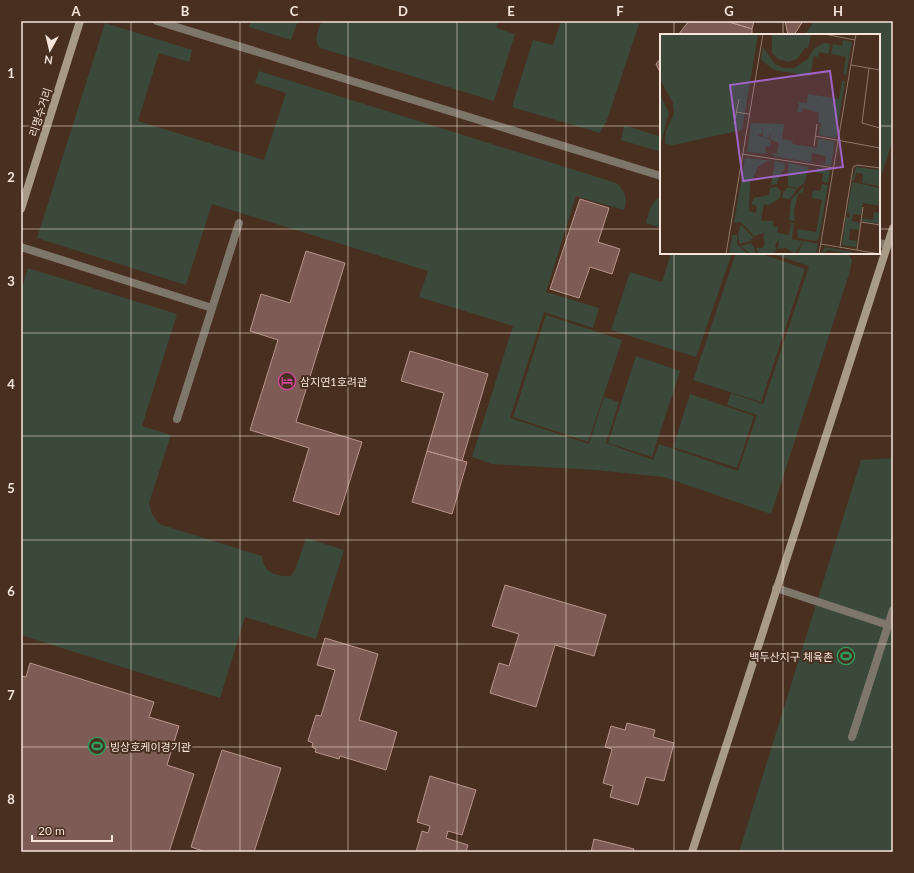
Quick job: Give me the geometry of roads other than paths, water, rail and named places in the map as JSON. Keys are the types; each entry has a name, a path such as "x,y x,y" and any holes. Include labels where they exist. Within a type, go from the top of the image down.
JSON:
{"street":[{"name":"리명수거리","path":"21,209 80,21"},
{"path":"157,21 660,176"},
{"path":"176,419 238,223"},
{"path":"692,852 893,228"},
{"path":"880,243 888,245"},
{"path":"21,247 212,308"},
{"path":"776,588 888,625"},
{"path":"852,737 893,610"}],"place":[{"name":"삼지연1호려관","path":"287,381"},
{"name":"백두산지구 체육촌","path":"846,656"},
{"name":"빙상호케이경기관","path":"97,746"}]}
